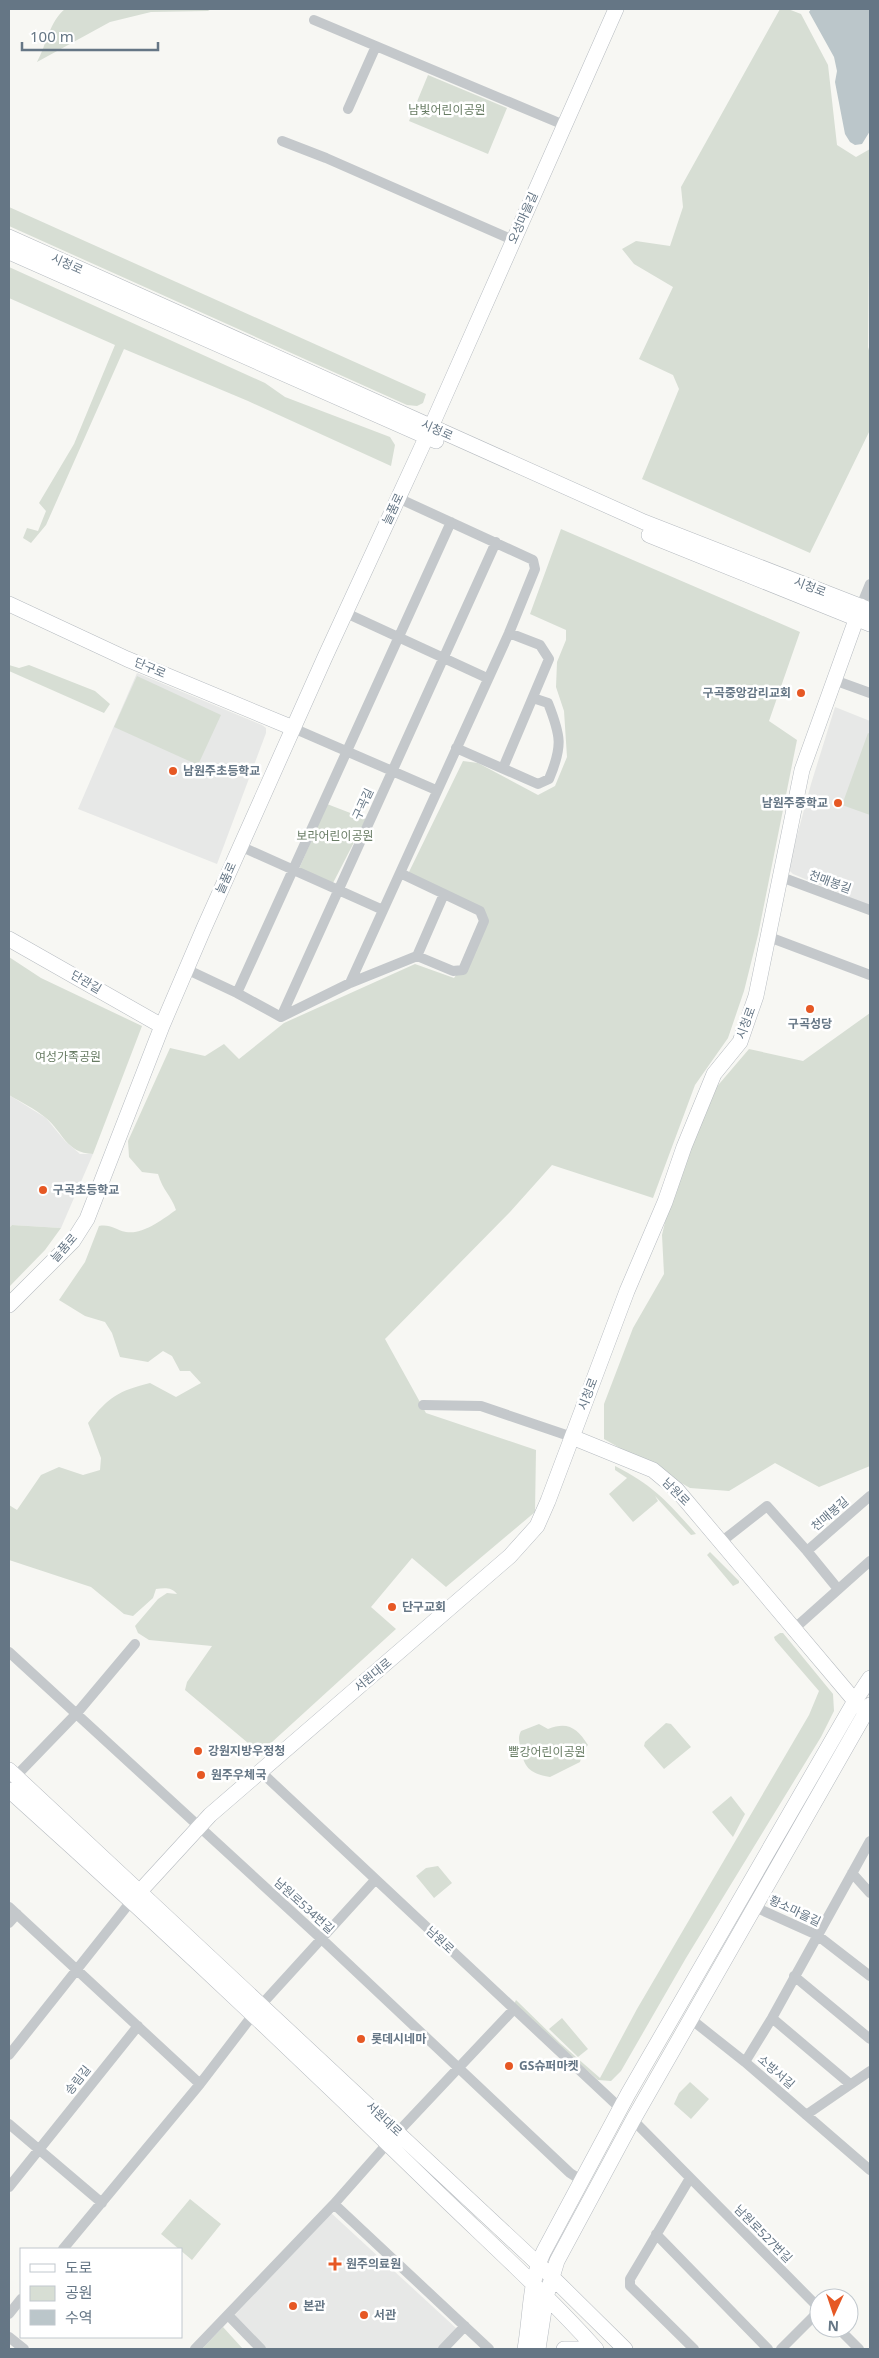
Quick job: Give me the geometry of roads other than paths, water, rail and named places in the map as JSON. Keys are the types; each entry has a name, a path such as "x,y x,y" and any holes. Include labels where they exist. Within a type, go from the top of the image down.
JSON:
{"street":[{"name":"오성마을길","path":"429,432 616,9"},
{"path":"314,20 564,125"},
{"path":"348,110 376,46"},
{"path":"282,141 326,158 513,240"},
{"name":"시청로","path":"9,237 429,432"},
{"name":"시청로","path":"9,252 429,432 865,615 834,680 802,770 756,996 740,1042 714,1074 684,1147 665,1202 627,1291 572,1437"},
{"name":"늘품로","path":"9,1305 73,1241 87,1219 186,969 293,728 429,432"},
{"path":"350,983 436,790 509,633 535,569 533,560 398,498"},
{"path":"237,993 451,522"},
{"name":"구곡길","path":"281,1017 496,542"},
{"path":"865,615 870,584"},
{"name":"단구로","path":"9,604 127,659 293,728"},
{"path":"346,613 487,678"},
{"path":"503,768 549,659 540,645 509,633"},
{"path":"834,680 870,693"},
{"path":"456,748 538,784 549,779 558,757 560,744 548,703 533,698"},
{"path":"293,728 436,790"},
{"path":"240,846 383,910"},
{"path":"400,873 480,911 484,921 463,970 453,971 417,956"},
{"name":"천매봉길","path":"781,877 870,910"},
{"path":"186,969 237,993 281,1017 350,983 417,956 444,894"},
{"path":"769,937 870,975"},
{"name":"단관길","path":"9,939 162,1026"},
{"name":"남원로","path":"423,1405 482,1406 572,1437 653,1470 677,1490 868,1713"},
{"name":"서원대로","path":"77,1969 136,1896 198,1827 510,1556 537,1526 572,1437"},
{"name":"천매봉길","path":"806,1551 870,1496"},
{"path":"722,1542 767,1506 838,1589"},
{"path":"795,1628 870,1561"},
{"path":"10,1780 76,1712 135,1644"},
{"name":"남원로534번길","path":"9,1652 322,1940 570,2173 581,2180"},
{"path":"525,2349 532,2285 537,2264 620,2108 856,1699 870,1678"},
{"path":"538,2349 546,2297 558,2260 633,2120 868,1713"},
{"name":"남원로","path":"260,1772 633,2120"},
{"name":"서원대로","path":"10,1780 136,1896 262,2004 537,2264 552,2276 625,2349"},
{"name":"소방서길","path":"870,1841 772,2018 745,2062 870,2170"},
{"path":"852,1873 870,1893"},
{"path":"64,2248 200,2084 262,2004 375,1880"},
{"name":"서원대로","path":"136,1896 252,2016 532,2285 566,2315 596,2349"},
{"name":"황소마을길","path":"755,1907 817,1934 870,1976"},
{"path":"9,1924 13,1910 200,2084"},
{"path":"9,2055 77,1969"},
{"path":"794,1976 870,2039"},
{"path":"398,2132 514,2009"},
{"path":"772,2018 850,2084"},
{"path":"692,2020 745,2062"},
{"name":"송림길","path":"9,2187 138,2026"},
{"path":"806,2115 870,2072"},
{"name":"남원로527번길","path":"633,2120 809,2300"},
{"path":"9,2124 102,2203"},
{"path":"195,2349 334,2204 387,2144"},
{"path":"690,2178 630,2279 630,2286 694,2349"},
{"path":"334,2204 489,2349"},
{"path":"656,2234 768,2349"},
{"path":"9,2314 20,2300"},
{"path":"228,2315 261,2349"},
{"path":"780,2349 809,2320"},
{"path":"443,2349 465,2326"},
{"path":"9,2337 24,2349"},
{"path":"848,2338 859,2349"},
{"path":"564,2349 589,2349"}],"water":[{"path":"811,9 870,9 870,131 862,144 855,145 850,142 845,134 835,82 837,71 834,57 809,12"}],"place":[{"name":"구곡중앙감리교회","path":"801,693"},
{"name":"남원주초등학교","path":"173,771"},
{"name":"남원주중학교","path":"838,803"},
{"name":"구곡성당","path":"810,1009"},
{"name":"구곡초등학교","path":"43,1190"},
{"name":"단구교회","path":"392,1607"},
{"name":"강원지방우정청","path":"198,1751"},
{"name":"원주우체국","path":"201,1775"},
{"name":"롯데시네마","path":"361,2039"},
{"name":"GS슈퍼마켓","path":"509,2066"},
{"name":"원주의료원","path":"335,2264"},
{"name":"본관","path":"293,2306"},
{"name":"서관","path":"364,2315"}],"park label":[{"name":"남빛어린이공원","path":"447,110"},
{"name":"보라어린이공원","path":"335,836"},
{"name":"여성가족공원","path":"68,1057"},
{"name":"빨강어린이공원","path":"547,1752"}]}
